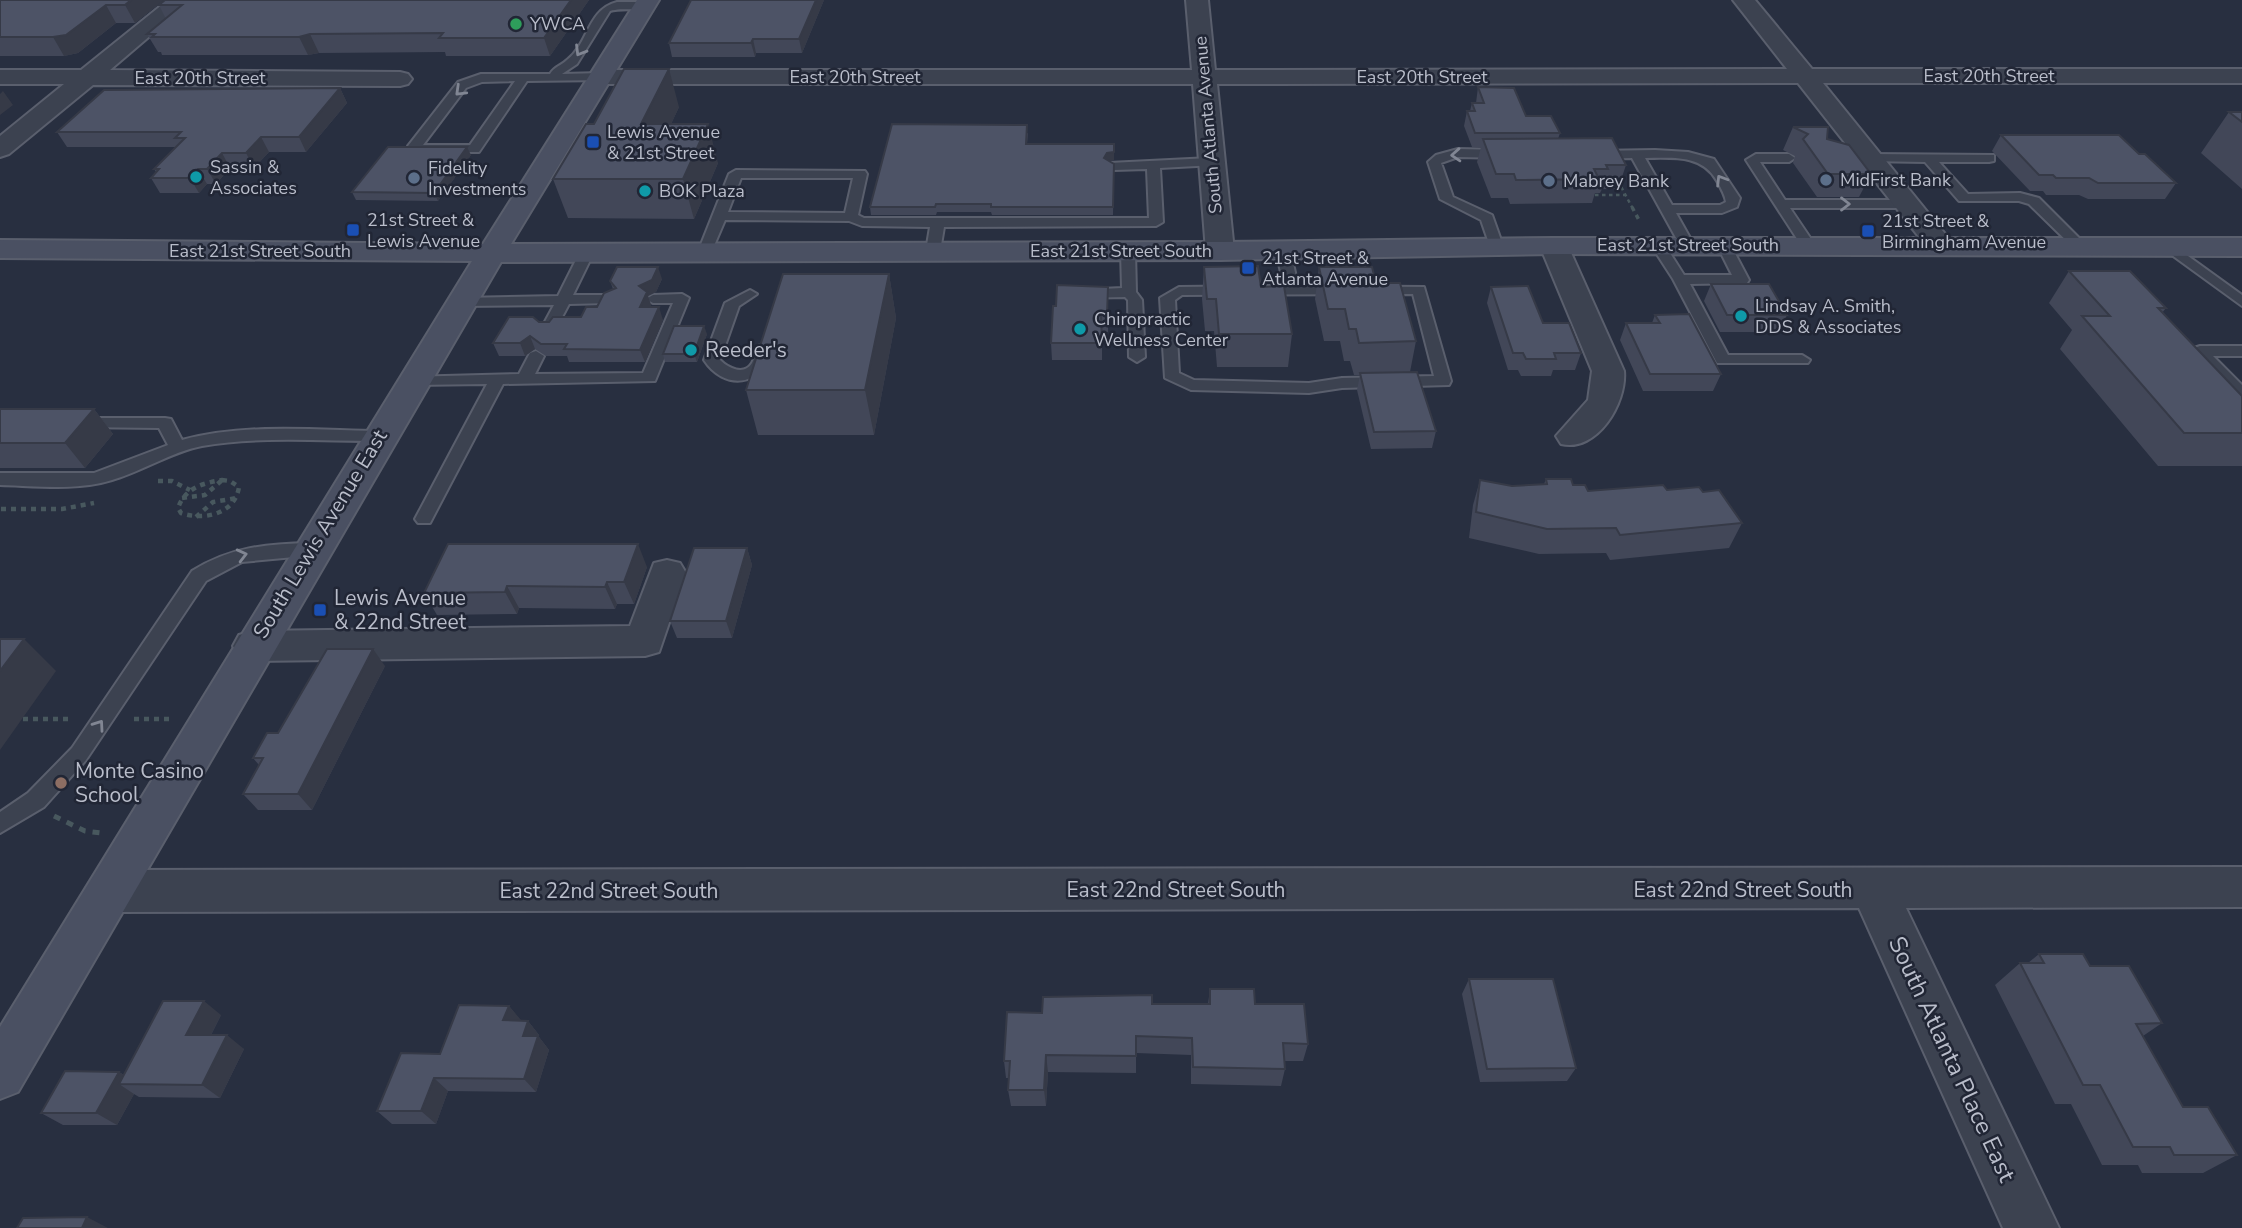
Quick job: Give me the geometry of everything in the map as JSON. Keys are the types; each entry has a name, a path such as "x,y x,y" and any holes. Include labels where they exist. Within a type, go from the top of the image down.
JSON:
{"main road":[{"name":"South Lewis Avenue East","path":"0,1074 200,741 310,550 646,2"},
{"name":"East 21st Street South","path":"0,250 491,253 1220,251 1554,246 1650,237 1687,245 2242,247"}],"street":[{"path":"0,149 181,0"},
{"name":"South Atlanta Avenue","path":"1197,0 1220,251"},
{"path":"1744,0 1805,76 1872,167 1908,204 1940,245"},
{"name":"East 20th Street","path":"602,77 2242,76"},
{"name":"East 20th Street","path":"0,77 400,80"},
{"path":"1554,246 1608,371 1611,388 1603,404 1573,436"},
{"path":"253,646 645,641 667,573"},
{"name":"East 22nd Street South","path":"110,891 1874,890 2242,887"},
{"name":"South Atlanta Place East","path":"1874,890 2031,1228"}],"lane":[{"path":"554,77 558,70 573,62 606,9 646,2"},
{"path":"523,78 474,149 413,149 463,85 481,78 602,77"},
{"path":"1496,246 1487,218 1447,200 1434,162 1440,157 1455,154 1523,155"},
{"path":"1578,155 1701,158 1710,162 1733,198 1732,204 1723,209 1668,209"},
{"path":"1637,155 1687,245"},
{"path":"1789,158 1752,160 1808,245"},
{"path":"1872,167 1929,158 1989,158"},
{"path":"1929,158 1964,198 2020,197 2034,201 2081,247"},
{"path":"1114,166 1210,162"},
{"path":"720,216 851,217 862,222 1156,222 1153,166"},
{"path":"705,252 736,174 860,174 851,217"},
{"path":"1781,204 1908,204"},
{"path":"933,251 938,223"},
{"path":"1650,237 1680,279 1724,360 1802,360"},
{"path":"1680,279 1742,280 1724,245"},
{"path":"2170,247 2242,302"},
{"path":"1283,250 1292,291"},
{"path":"1128,251 1129,292 1135,300 1137,357"},
{"path":"549,329 587,252"},
{"path":"1419,290 1443,381 1342,383 1309,388 1244,387 1191,385 1171,375 1167,298 1179,291 1292,291 1419,290"},
{"path":"1081,294 1129,292"},
{"path":"750,294 732,303 712,360 716,367 725,373 754,371 759,366 770,330"},
{"path":"413,380 649,378 682,298 653,299"},
{"path":"461,302 611,299"},
{"path":"2242,351 2200,351 2242,394"},
{"path":"525,379 536,356"},
{"path":"424,519 497,380"},
{"path":"69,423 165,423 177,447"},
{"path":"0,479 104,477 128,470 177,447 203,441 252,436 379,436"},
{"path":"0,824 36,800 79,754 199,576 220,561 241,554 310,550"}],"path":[{"path":"1605,155 1650,237"},
{"path":"1588,195 1626,195"},
{"path":"182,498 200,498 214,491 222,480"},
{"path":"222,480 230,481 239,487 237,498 214,514 195,517 181,513 178,508 182,498 201,484 222,480"},
{"path":"214,491 219,493 219,498"},
{"path":"200,498 200,504 204,504"},
{"path":"195,517 204,504 219,498 237,498"},
{"path":"23,719 72,719"},
{"path":"129,719 179,719"},
{"path":"53,816 85,831 109,834"}],"building":[{"path":"0,0 131,0 125,5 106,5 66,35 0,37"},
{"path":"165,0 571,0 544,38 439,38 443,33 152,37 155,34 147,34 182,5 159,5"},
{"path":"691,0 816,0 799,39 753,39 751,43 669,43"},
{"path":"624,69 669,69 641,124 708,124 683,179 553,179 586,124 594,124"},
{"path":"1478,87 1514,88 1526,116 1551,116 1560,133 1475,133 1467,111 1475,111 1472,103 1484,103"},
{"path":"340,88 299,137 261,137 246,153 222,153 207,169 198,169 190,178 151,178 159,169 154,169 185,138 175,138 181,132 57,132 104,90"},
{"path":"2229,112 2242,112 2242,122"},
{"path":"892,124 1027,125 1026,144 1114,144 1114,152 1107,153 1104,158 1114,164 1113,207 936,204 935,207 870,207"},
{"path":"1793,127 1828,127 1827,139 1849,145 1871,174 1828,174 1803,139 1808,134"},
{"path":"2001,135 2119,135 2139,154 2145,154 2176,183 2098,183 2089,178 2039,175"},
{"path":"1612,138 1626,165 1606,165 1608,169 1594,169 1599,179 1516,180 1514,174 1496,174 1483,139"},
{"name":"Fidelity Investments","path":"388,147 467,147 434,193 352,192"},
{"path":"1258,266 1261,287 1284,286 1292,334 1219,334 1216,299 1207,299 1204,267"},
{"path":"617,267 658,267 652,280 639,286 647,292 640,307 659,307 640,350 564,349 567,344 541,344 530,336 520,343 493,343 509,317 533,317 539,322 549,322 553,317 581,317 586,307 597,307 604,293 616,288 610,281"},
{"path":"1319,267 1372,267 1376,283 1400,283 1416,341 1359,343 1356,329 1349,329 1345,309 1328,309"},
{"path":"2069,271 2130,271 2166,308 2158,308 2242,396 2242,433 2184,433 2082,316 2110,316"},
{"path":"783,274 889,274 865,390 746,390"},
{"path":"1711,284 1769,284 1787,315 1727,315"},
{"name":"Chiropractic Wellness Center","path":"1057,285 1108,287 1107,315 1101,315 1102,343 1051,343"},
{"path":"1528,286 1543,323 1569,323 1581,353 1554,353 1556,359 1526,359 1523,353 1513,353 1491,287"},
{"path":"1689,314 1721,374 1650,374 1626,323 1660,323 1655,315"},
{"path":"674,326 704,326 694,354 663,354"},
{"path":"1417,372 1436,431 1374,432 1360,373"},
{"path":"0,409 94,409 65,443 0,443"},
{"path":"1546,479 1571,479 1573,485 1585,485 1588,491 1663,485 1667,490 1699,487 1703,492 1719,490 1742,523 1620,535 1616,528 1547,529 1476,512 1480,480 1512,486 1547,484"},
{"path":"448,544 638,544 624,582 607,582 605,587 507,586 505,592 424,593"},
{"path":"694,548 747,548 726,621 670,621"},
{"path":"0,639 24,639 0,671"},
{"path":"327,649 373,649 298,794 243,794 263,758 253,758 267,733 278,733"},
{"path":"2039,954 2083,954 2090,966 2129,966 2162,1023 2136,1024 2183,1107 2208,1107 2237,1155 2174,1155 2170,1147 2133,1147 2100,1085 2083,1085 2020,963 2044,963"},
{"path":"1469,979 1553,979 1576,1068 1487,1069"},
{"path":"1210,989 1254,989 1255,1004 1304,1004 1308,1044 1283,1043 1285,1069 1193,1067 1192,1038 1136,1036 1136,1056 1046,1055 1044,1090 1008,1090 1010,1061 1004,1061 1007,1012 1042,1013 1043,997 1152,995 1152,1004 1210,1004"},
{"path":"163,1001 204,1001 186,1035 227,1035 202,1085 119,1084"},
{"path":"459,1005 509,1006 503,1020 528,1021 523,1036 538,1036 524,1079 434,1078 421,1111 377,1111 401,1053 440,1054"},
{"path":"65,1071 119,1072 96,1113 41,1113"},
{"path":"87,1217 82,1228 17,1228 23,1218"}],"place":[{"name":"YWCA","path":"516,24"},
{"name":"Lewis Avenue & 21st Street","path":"593,142"},
{"name":"Sassin & Associates","path":"196,177"},
{"name":"Fidelity Investments","path":"414,178"},
{"name":"MidFirst Bank","path":"1826,180"},
{"name":"Mabrey Bank","path":"1549,181"},
{"name":"BOK Plaza","path":"645,191"},
{"name":"21st Street & Lewis Avenue","path":"353,230"},
{"name":"21st Street & Birmingham Avenue","path":"1868,231"},
{"name":"21st Street & Atlanta Avenue","path":"1248,268"},
{"name":"Lindsay A. Smith, DDS & Associates","path":"1741,316"},
{"name":"Chiropractic Wellness Center","path":"1080,329"},
{"name":"Reeder's","path":"691,350"},
{"name":"Lewis Avenue & 22nd Street","path":"320,610"},
{"name":"Monte Casino School","path":"61,783"}]}
